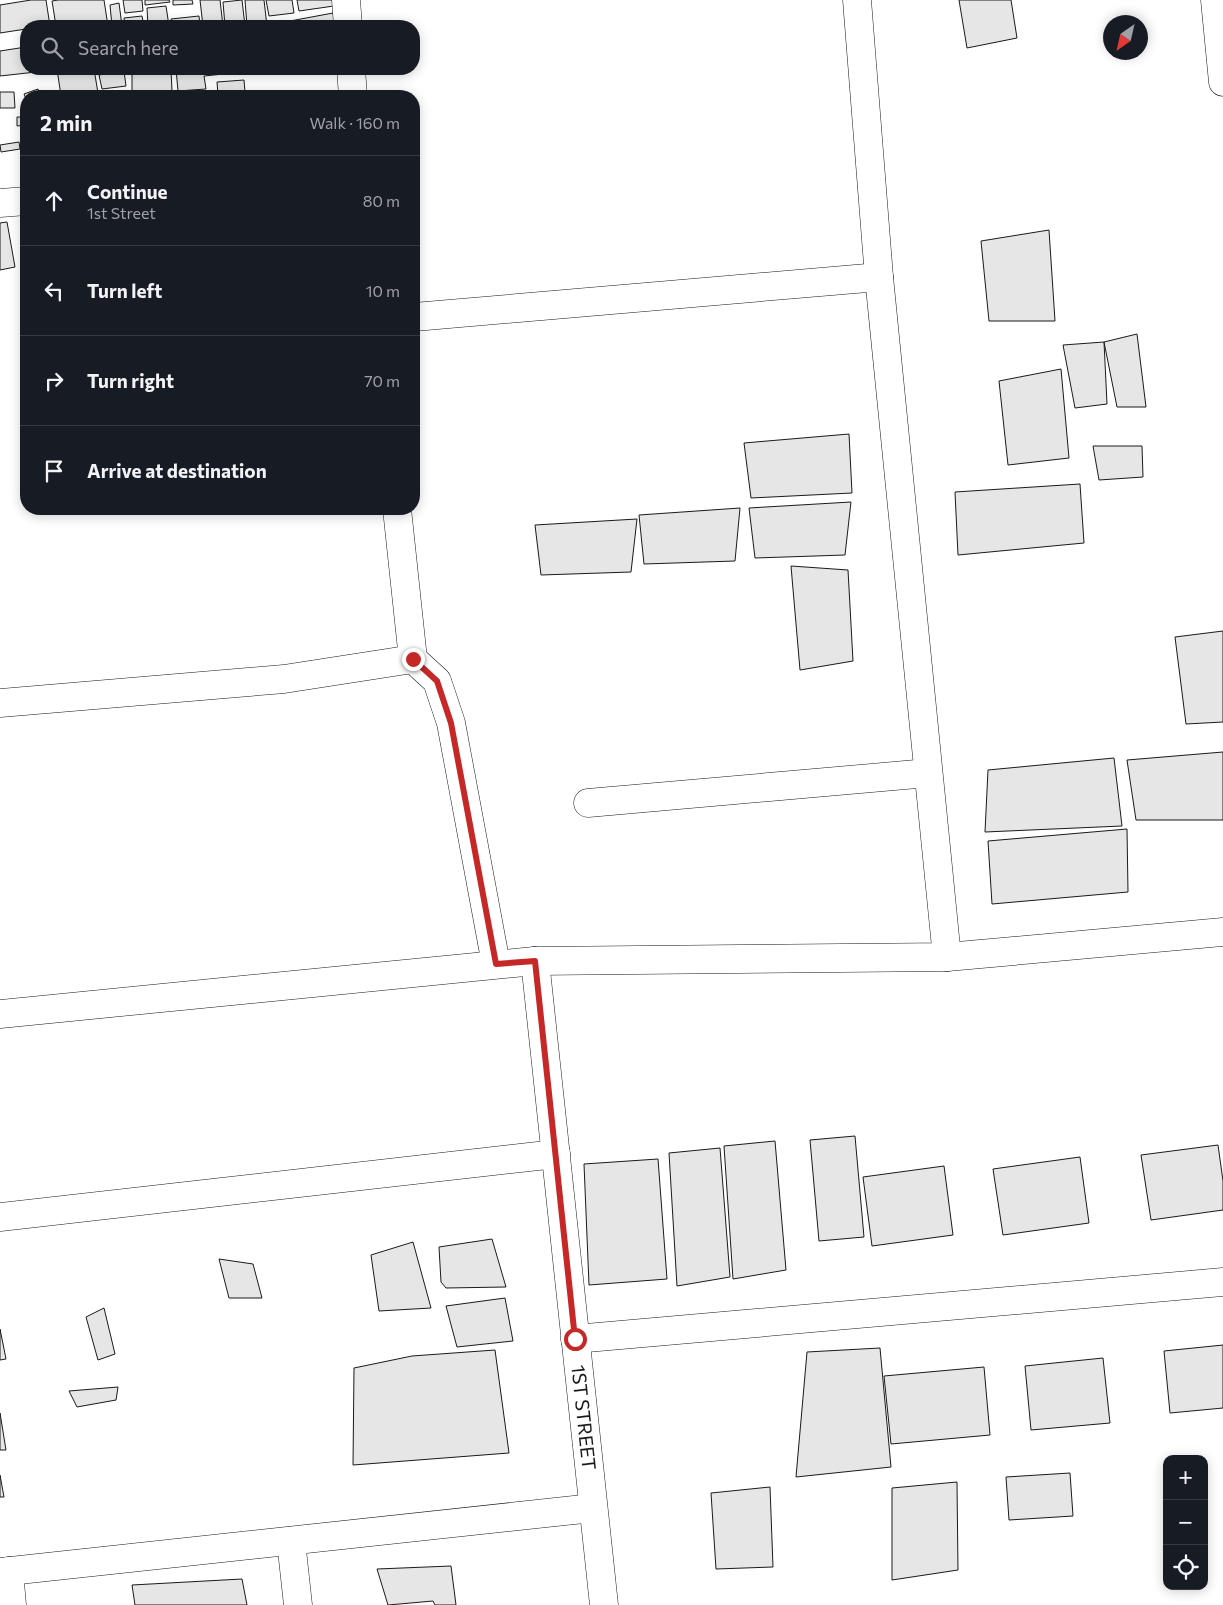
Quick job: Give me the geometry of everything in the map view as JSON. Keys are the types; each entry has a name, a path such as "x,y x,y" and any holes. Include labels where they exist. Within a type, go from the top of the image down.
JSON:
{"street":[{"path":"346,0 348,20"},
{"path":"857,0 879,277 947,957"},
{"path":"1214,0 1223,82"},
{"path":"351,75 353,90"},
{"path":"0,204 20,202"},
{"path":"420,316 879,277"},
{"path":"398,515 413,659 437,681 451,723 496,964"},
{"path":"0,703 284,679 413,659"},
{"path":"588,803 928,773"},
{"path":"0,1014 535,961 947,957 1223,932"},
{"name":"1ST STREET","path":"535,961 604,1605"},
{"path":"0,1217 556,1154"},
{"path":"575,1339 1223,1282"},
{"path":"12,1605 4,1571 593,1508"},
{"path":"291,1541 298,1605"}],"building":[{"path":"31,0 46,0 49,20 20,20 20,30 0,33 0,5"},
{"path":"104,0 107,20 55,20 52,1"},
{"path":"123,0 142,0 143,11 125,13"},
{"path":"145,0 169,0 170,2 145,5"},
{"path":"173,0 192,0 193,4 173,5"},
{"path":"200,0 220,0 222,20 202,20"},
{"path":"242,0 244,20 224,20 223,2"},
{"path":"245,0 264,0 266,20 247,20"},
{"path":"266,0 292,0 294,13 269,16"},
{"path":"297,0 340,0 341,5 299,11"},
{"path":"959,0 1011,0 1017,38 967,48"},
{"path":"119,3 121,20 111,20 110,5"},
{"path":"166,6 168,20 148,20 147,8"},
{"path":"333,13 335,20 295,20"},
{"path":"142,16 143,20 124,20 124,18"},
{"path":"199,16 199,20 171,20"},
{"path":"20,48 20,74 0,76 0,51"},
{"path":"58,75 95,75 98,90 60,90"},
{"path":"99,75 125,75 126,86 102,89"},
{"path":"132,75 171,75 172,90 132,90"},
{"path":"177,75 214,75 204,76 206,89 178,90"},
{"path":"244,80 245,90 218,90 217,82"},
{"path":"0,92 14,92 15,108 0,108"},
{"path":"17,117 20,117 20,126 17,126"},
{"path":"19,142 20,149 1,152 0,145"},
{"path":"7,222 15,267 0,270 0,223"},
{"path":"1049,230 1055,321 989,321 981,241"},
{"path":"1137,334 1146,407 1117,407 1104,342"},
{"path":"1104,342 1107,404 1075,408 1063,345"},
{"path":"1061,369 1069,458 1008,465 999,381"},
{"path":"849,434 852,493 751,498 744,443"},
{"path":"1093,446 1142,446 1143,477 1099,480"},
{"path":"1080,484 1084,543 958,555 955,492"},
{"path":"851,502 845,555 755,558 749,508"},
{"path":"740,508 735,561 644,564 639,515"},
{"path":"637,519 631,572 541,575 535,525"},
{"path":"791,566 848,570 853,661 800,670"},
{"path":"1223,631 1223,722 1186,724 1175,637"},
{"path":"1223,752 1223,820 1136,820 1127,760"},
{"path":"1114,758 1122,826 985,832 988,770"},
{"path":"1127,829 1128,892 992,904 988,841"},
{"path":"855,1136 864,1237 819,1241 810,1140"},
{"path":"775,1141 786,1270 733,1279 724,1146"},
{"path":"1218,1145 1223,1181 1223,1210 1151,1220 1141,1155"},
{"path":"720,1148 730,1277 677,1286 669,1153"},
{"path":"1080,1157 1089,1223 1003,1235 993,1169"},
{"path":"658,1159 667,1279 589,1285 584,1164"},
{"path":"944,1166 953,1235 872,1246 863,1177"},
{"path":"492,1239 506,1287 446,1288 441,1282 439,1247"},
{"path":"413,1242 431,1308 379,1311 371,1255"},
{"path":"219,1259 253,1264 262,1298 229,1298"},
{"path":"505,1298 513,1341 457,1347 446,1306"},
{"path":"104,1308 115,1354 98,1360 86,1317"},
{"path":"0,1329 6,1359 0,1360"},
{"path":"1223,1345 1223,1408 1170,1413 1164,1351"},
{"path":"880,1348 891,1467 796,1477 807,1352"},
{"path":"495,1350 509,1453 353,1465 354,1368 412,1356"},
{"path":"1103,1358 1110,1423 1031,1430 1025,1366"},
{"path":"984,1367 990,1435 891,1444 884,1376"},
{"path":"118,1387 116,1400 77,1407 69,1391"},
{"path":"0,1413 6,1450 0,1450"},
{"path":"1070,1473 1073,1516 1009,1520 1006,1477"},
{"path":"0,1475 4,1497 0,1497"},
{"path":"957,1482 958,1570 892,1580 892,1488"},
{"path":"770,1487 773,1567 716,1569 711,1493"},
{"path":"451,1566 456,1605 435,1605 433,1601 388,1605 377,1569"},
{"path":"242,1579 247,1605 135,1605 132,1585"}],"route":[{"path":"413,659 437,681 451,723 496,964 535,961 575,1339"}]}
